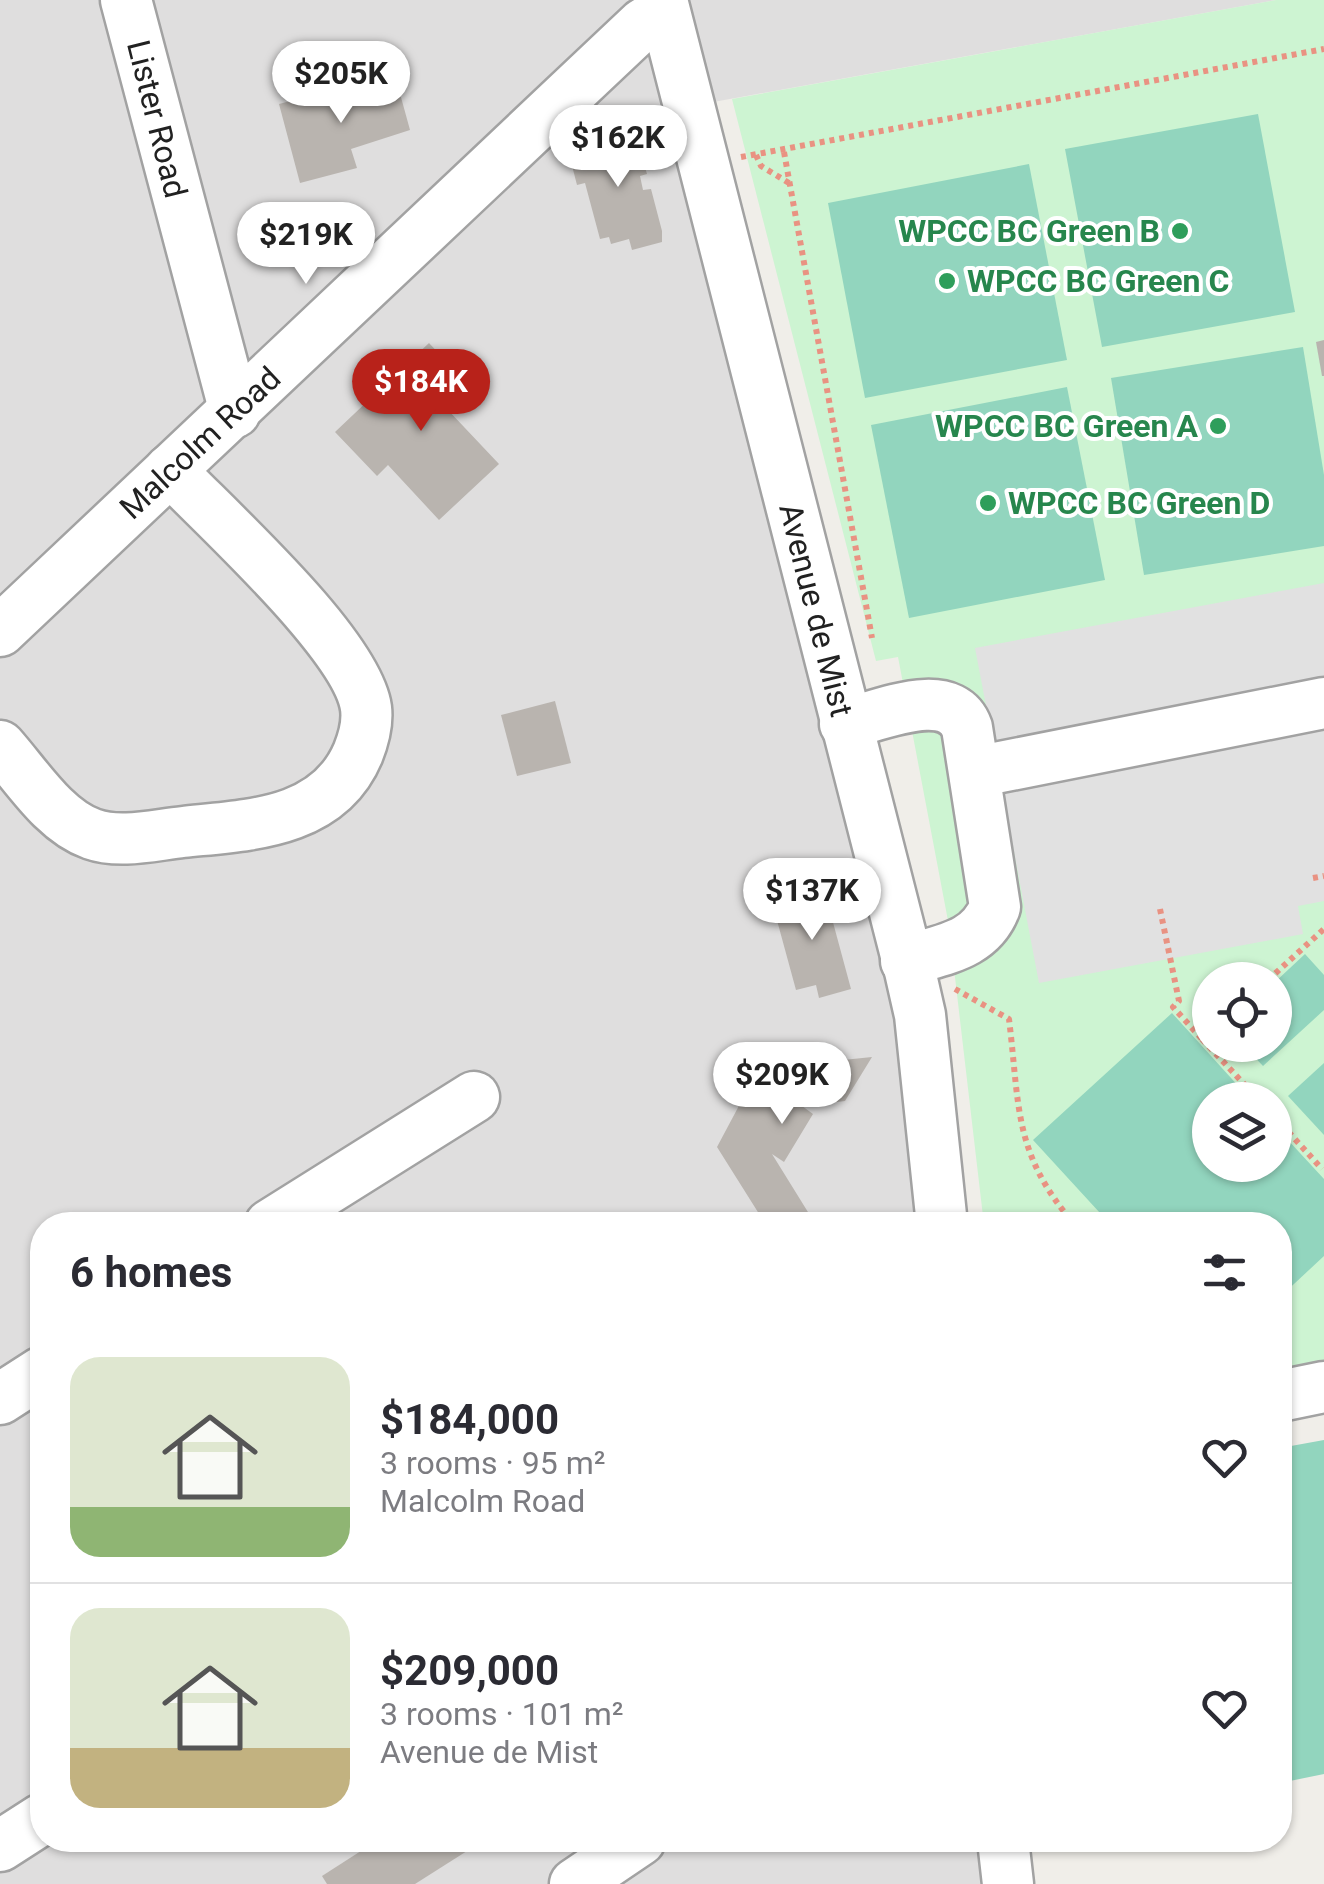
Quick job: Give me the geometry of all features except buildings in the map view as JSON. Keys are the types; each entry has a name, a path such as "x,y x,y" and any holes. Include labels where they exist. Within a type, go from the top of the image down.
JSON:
{"street":[{"name":"Lister Road","path":"126,0 234,412"},
{"name":"Malcolm Road","path":"0,630 663,6"},
{"name":"Avenue de Mist","path":"663,6 845,724 922,970 920,1015 941,1212"},
{"path":"0,746 66,820 99,836 133,838 282,818 310,808 351,769 366,723 358,684 332,641 170,470"},
{"path":"845,724 946,704 964,722 995,907 985,927 922,970"},
{"path":"975,772 1324,704"},
{"path":"306,1212 474,1097"},
{"path":"0,1400 30,1380"},
{"path":"1292,1394 1324,1388"},
{"path":"0,1846 30,1827"},
{"path":"575,1884 622,1852"},
{"path":"1004,1852 1008,1884"}],"path":[{"path":"873,644 784,152 1324,49"},
{"path":"756,155 761,166 790,183"},
{"path":"1314,878 1324,876"},
{"path":"1160,909 1179,1001 1173,1007 1192,1028"},
{"path":"1288,962 1324,929"},
{"path":"922,970 1008,1020 1024,1144 1046,1192 1064,1212"},
{"path":"1223,1062 1242,1082"},
{"path":"1292,1136 1322,1169"}],"shaded area":[{"path":"0,0 1276,0 686,107 939,1212 30,1212 30,1852 1004,1852 1008,1884 0,1884"},
{"path":"1324,583 1324,901 1298,906 1303,934 1039,983 975,648"}],"green space":[{"path":"1276,0 1324,0 1324,1361 1292,1367 1292,1212 982,1212 949,926 898,657 876,661 732,99"},
{"name":"WPCC BC Green B","path":"1258,114 1295,312 1102,347 1065,149"},
{"name":"WPCC BC Green C","path":"1029,164 1067,360 865,398 828,203"},
{"name":"WPCC BC Green A","path":"1303,347 1324,475 1324,546 1144,575 1111,378"},
{"name":"WPCC BC Green D","path":"1067,387 1105,580 909,618 871,425"},
{"path":"1305,954 1324,975 1324,1010 1292,1039 1292,966"},
{"path":"1172,1013 1192,1035 1192,1062 1216,1062 1235,1082 1192,1082 1192,1182 1292,1182 1292,1144 1324,1179 1324,1256 1292,1286 1292,1212 1099,1212 1033,1140"},
{"path":"1324,1063 1324,1135 1292,1100 1292,1092"},
{"path":"1324,1440 1324,1774 1292,1781 1292,1446"}],"place":[{"name":"WPCC BC Green B","path":"1180,231"},
{"name":"WPCC BC Green C","path":"947,281"},
{"name":"WPCC BC Green A","path":"1218,426"},
{"name":"WPCC BC Green D","path":"988,503"}]}
